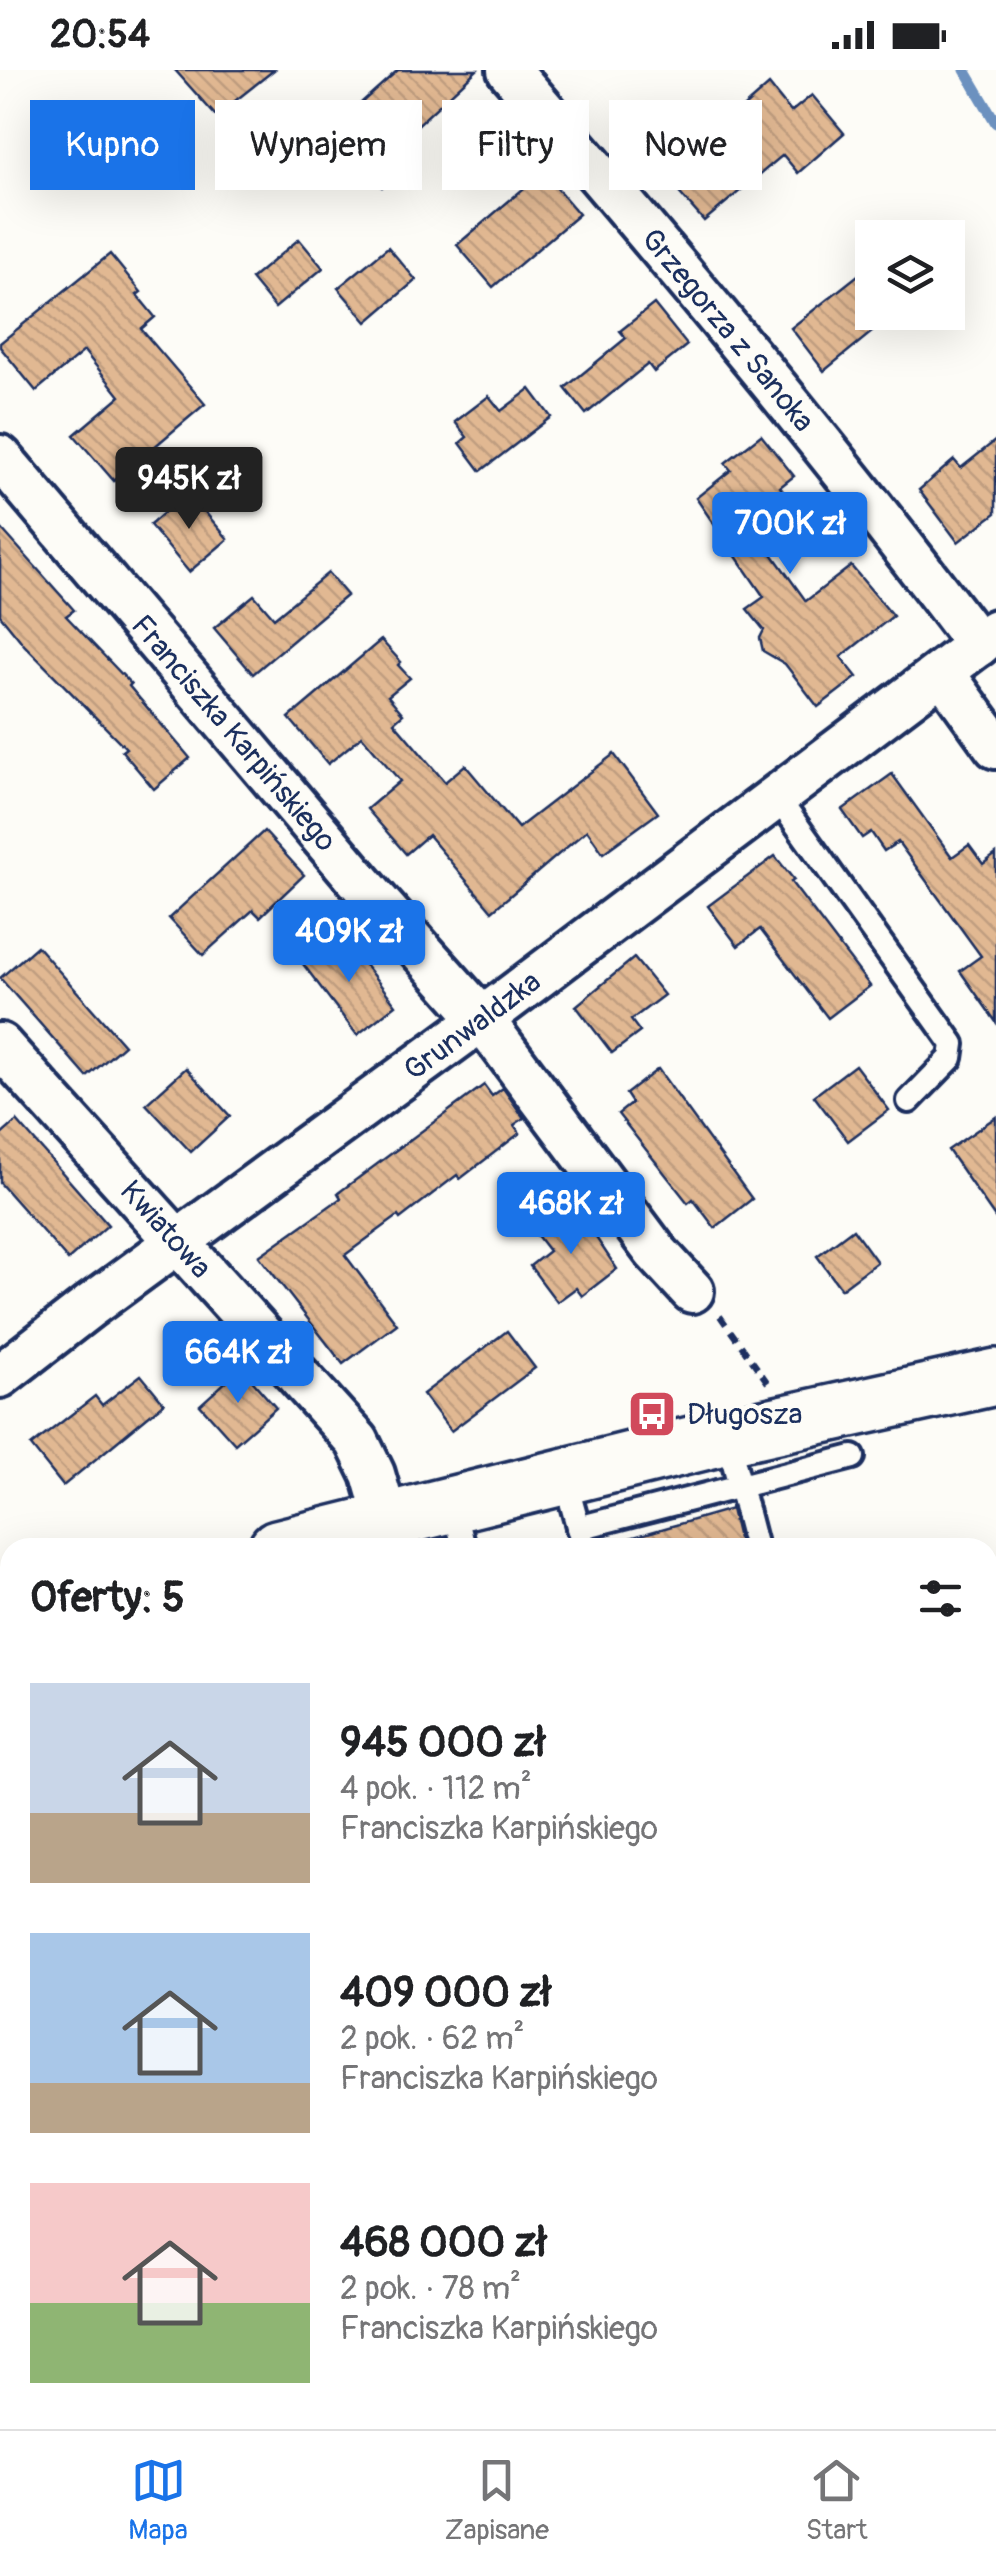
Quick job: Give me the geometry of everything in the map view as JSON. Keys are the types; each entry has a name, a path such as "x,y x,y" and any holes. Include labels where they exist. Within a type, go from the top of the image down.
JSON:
{"street":[{"name":"Grzegorza z Sanoka","path":"509,70 658,243 898,540 987,638"},
{"name":"Franciszka Karpińskiego","path":"0,457 374,898 482,1019 655,1251 692,1291"},
{"name":"Grunwaldzka","path":"0,1376 987,638"},
{"path":"942,672 996,748"},
{"name":"Kwiatowa","path":"0,1045 357,1441 373,1474 386,1519"},
{"path":"315,1538 386,1519 458,1525 564,1476 734,1461 795,1420 996,1377"}],"lane":[{"path":"776,796 953,1044 951,1058 909,1102"},
{"path":"564,1476 581,1538 734,1461 853,1458"},
{"path":"734,1461 753,1538"}],"path":[{"path":"692,1291 720,1316 795,1420"}],"building":[{"path":"175,70 274,70 236,100 215,100 215,115"},
{"path":"398,70 477,70 422,121 422,100 364,100"},
{"path":"769,85 791,112 812,95 844,133 798,173 783,155 762,173 762,100 752,100"},
{"path":"522,190 558,190 579,214 493,287 457,245"},
{"path":"677,190 741,190 704,221"},
{"path":"299,239 323,268 275,308 251,279"},
{"path":"388,247 416,280 367,322 338,288"},
{"path":"110,254 141,292 137,295 155,317 141,329 205,404 114,481 74,435 120,396 84,351 36,391 0,347 0,343"},
{"path":"855,277 855,330 872,332 824,371 791,328"},
{"path":"654,304 687,345 654,372 648,364 586,414 565,388 626,338 620,331"},
{"path":"530,389 551,417 481,471 460,443 467,437 455,422 489,396 501,411"},
{"path":"761,435 794,476 780,487 801,515 765,544 806,601 851,566 893,616 841,657 857,677 818,707 785,664 763,651 760,638 764,630 747,609 764,597 696,498 731,470 725,463"},
{"path":"996,440 996,513 958,542 919,490 954,460 961,468"},
{"path":"188,492 228,539 189,572 150,525"},
{"path":"0,527 74,610 66,616 131,684 190,758 154,789 122,751 126,748 25,646 0,615"},
{"path":"328,573 347,595 253,674 214,628 254,595 274,618"},
{"path":"381,640 410,678 388,696 403,714 394,722 445,782 465,765 518,828 614,754 658,813 603,853 587,830 492,911 428,835 406,854 367,809 400,781 362,736 328,764 289,718"},
{"path":"892,774 952,857 969,845 983,864 996,854 996,1022 960,971 981,956 898,842 884,851 871,832 862,838 842,810"},
{"path":"264,831 304,875 260,917 253,910 203,955 169,918"},
{"path":"775,856 870,986 828,1018 760,929 738,946 708,906"},
{"path":"341,934 396,1005 357,1035 303,964"},
{"path":"37,946 124,1045 87,1077 0,978"},
{"path":"634,958 664,995 631,1020 640,1032 612,1053 576,1006"},
{"path":"855,1065 889,1110 848,1141 814,1096"},
{"path":"186,1068 230,1116 191,1152 146,1104"},
{"path":"658,1069 752,1199 715,1228 693,1199 688,1203 618,1114 632,1103 626,1094"},
{"path":"484,1085 492,1096 503,1088 524,1118 514,1125 520,1133 460,1179 457,1175 345,1255 397,1324 343,1364 259,1256 341,1198 338,1193"},
{"path":"996,1117 996,1219 948,1150"},
{"path":"17,1121 108,1225 68,1260 0,1183 0,1136"},
{"path":"575,1206 617,1269 582,1296 576,1288 557,1302 530,1266 549,1251 536,1234"},
{"path":"853,1229 877,1262 841,1289 817,1256"},
{"path":"507,1331 535,1368 451,1431 423,1394"},
{"path":"241,1368 276,1408 235,1444 200,1405"},
{"path":"141,1375 164,1403 63,1486 31,1446 95,1396 102,1405"},
{"path":"731,1509 738,1538 630,1538"}],"waterway":[{"path":"965,70 996,123"}],"place":[{"name":"Długosza","path":"652,1414"}]}
